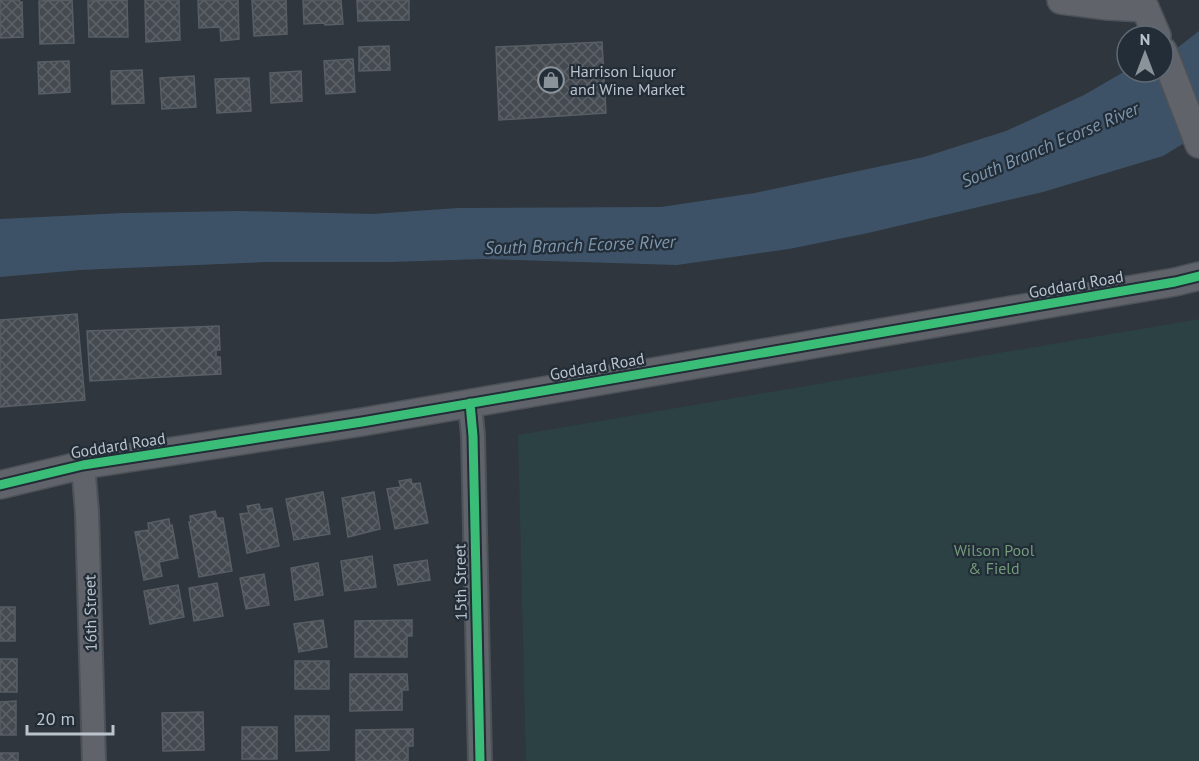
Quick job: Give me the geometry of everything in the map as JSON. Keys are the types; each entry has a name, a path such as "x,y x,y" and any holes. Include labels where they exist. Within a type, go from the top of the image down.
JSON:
{"street":[{"path":"1061,0 1108,6 1149,4 1154,24"},
{"path":"1175,82 1199,144"},
{"name":"Goddard Road","path":"0,485 83,465 362,422 1199,276"},
{"name":"15th Street","path":"470,403 473,436 480,761"},
{"name":"16th Street","path":"83,465 87,512 94,761"}],"green space":[{"name":"Wilson Pool & Field","path":"1199,319 1199,761 526,761 518,435"}],"water":[{"name":"South Branch Ecorse River","path":"1199,31 1199,134 1163,156 1043,192 789,249 677,265 483,259 267,262 80,270 0,277 0,219 124,213 239,211 372,214 458,208 661,207 755,193 924,157 1006,131 1084,95 1115,77 1115,84 1175,84 1175,50"}],"building":[{"path":"0,0 22,2 23,37 0,38"},
{"path":"72,0 74,43 40,44 39,1"},
{"path":"127,0 128,37 89,37 88,1"},
{"path":"145,0 179,0 180,40 146,42"},
{"path":"198,0 238,0 239,39 221,41 220,27 199,28"},
{"path":"252,0 286,0 287,34 254,36"},
{"path":"303,0 341,0 343,24 304,24"},
{"path":"357,0 409,0 409,20 358,21"},
{"name":"Harrison Liquor and Wine Market","path":"602,42 606,113 499,120 496,47"},
{"path":"389,46 390,70 359,71 359,47"},
{"path":"353,59 355,92 326,94 324,61"},
{"path":"69,61 70,92 39,94 38,62"},
{"path":"142,70 144,103 112,104 111,71"},
{"path":"301,71 302,101 271,103 270,73"},
{"path":"194,76 196,107 162,109 160,78"},
{"path":"249,78 251,111 217,113 215,79"},
{"path":"77,314 85,400 0,407 0,320"},
{"path":"219,326 220,350 216,350 216,357 220,357 221,374 90,381 87,331"},
{"path":"411,479 412,484 420,483 428,523 395,529 387,489 401,487 399,481"},
{"path":"323,492 330,534 294,540 286,499"},
{"path":"374,492 380,529 348,537 342,498"},
{"path":"259,504 261,510 272,508 279,546 247,553 240,514 249,513 247,506"},
{"path":"215,511 217,518 223,518 232,571 199,577 189,522 191,522 190,516"},
{"path":"169,519 178,558 159,562 162,576 144,580 135,532 149,530 148,523"},
{"path":"372,556 376,587 345,591 341,561"},
{"path":"427,560 430,580 398,585 394,565"},
{"path":"318,563 323,595 295,600 291,568"},
{"path":"264,574 269,605 246,609 240,578"},
{"path":"217,583 223,616 194,621 189,588"},
{"path":"178,585 184,617 150,624 144,591"},
{"path":"0,607 15,607 15,641 0,641"},
{"path":"323,620 327,647 299,652 294,624"},
{"path":"412,620 412,636 407,636 407,657 355,657 355,621"},
{"path":"0,659 17,659 17,692 0,692"},
{"path":"295,661 329,661 329,689 295,689"},
{"path":"350,674 407,674 408,690 402,690 402,710 350,711"},
{"path":"16,701 16,735 0,735 0,702"},
{"path":"203,712 204,750 163,751 162,713"},
{"path":"295,716 329,716 329,750 296,751"},
{"path":"242,727 277,727 277,759 242,759"},
{"path":"413,729 413,746 408,746 408,761 356,761 356,730"},
{"path":"0,753 18,753 18,761 0,761"}],"cycle path":[{"path":"0,485 83,465 362,422 1199,276"},
{"path":"470,403 473,436 480,761"}],"place":[{"name":"Harrison Liquor and Wine Market","path":"551,80"}]}
